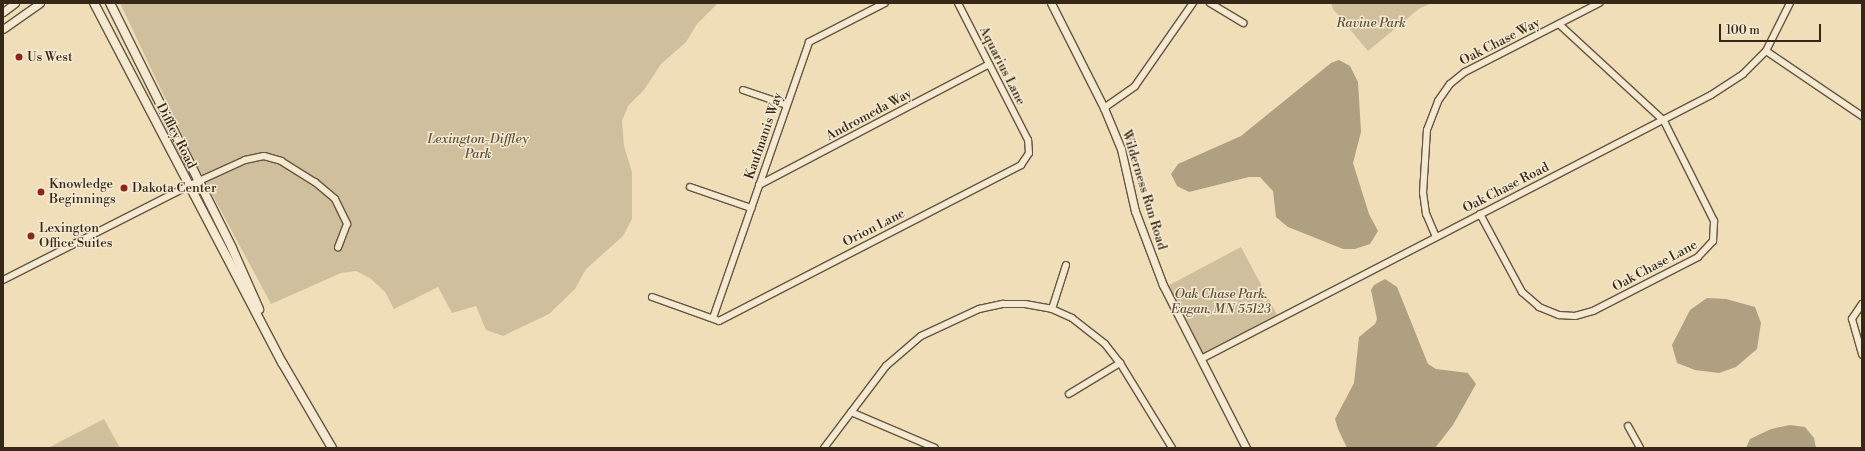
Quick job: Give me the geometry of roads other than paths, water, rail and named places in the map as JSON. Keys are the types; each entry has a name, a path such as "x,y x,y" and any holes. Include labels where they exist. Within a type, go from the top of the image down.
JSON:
{"main road":[{"name":"Diffley Road","path":"94,3 188,186 283,364 332,448"},
{"name":"Diffley Road","path":"110,3 232,248 283,364"}],"street":[{"path":"3,12 15,3"},
{"path":"3,29 40,3"},
{"name":"Kaufmanis Way","path":"713,318 809,42 885,3"},
{"name":"Aquarius Lane","path":"958,3 1028,140"},
{"name":"Wilderness Run Road","path":"1051,3 1104,108 1121,149 1135,211 1149,252 1246,448"},
{"path":"1104,108 1135,86 1193,3"},
{"path":"1210,3 1243,23"},
{"name":"Oak Chase Way","path":"1436,237 1426,214 1423,193 1427,130 1438,101 1450,84 1465,72 1599,3"},
{"name":"Oak Chase Road","path":"1201,359 1480,214 1664,121 1743,74 1766,51 1790,3"},
{"name":"Oak Chase Lane","path":"1480,214 1522,292 1539,307 1559,315 1575,316 1593,312 1698,257 1713,241 1714,221 1664,121 1559,24"},
{"path":"1766,51 1862,116"},
{"name":"Andromeda Way","path":"759,185 989,64"},
{"path":"743,90 786,105"},
{"name":"Orion Lane","path":"713,318 719,321 1021,165 1029,154 1028,140"},
{"path":"3,280 188,186 245,160 264,156 281,161 315,182 335,199 347,224 338,247"},
{"path":"690,187 751,208"},
{"path":"1052,309 1066,265"},
{"path":"652,297 713,318"},
{"path":"824,448 851,412 902,351 921,336 958,317 979,309 1003,304 1025,304 1052,309 1090,329 1120,363 1172,448"},
{"path":"1862,304 1852,319 1862,355"},
{"path":"1069,394 1120,363"},
{"path":"851,412 935,448"},
{"path":"1628,426 1640,448"}],"place":[{"name":"Us West","path":"19,57"},
{"name":"Dakota Center","path":"124,188"},
{"name":"Knowledge Beginnings","path":"41,192"},
{"name":"Lexington Office Suites","path":"31,236"}],"park label":[{"name":"Ravine Park","path":"1371,23"},
{"name":"Lexington-Diffley Park","path":"478,148"},
{"name":"Oak Chase Park, Eagan, MN 55123","path":"1221,302"}]}
